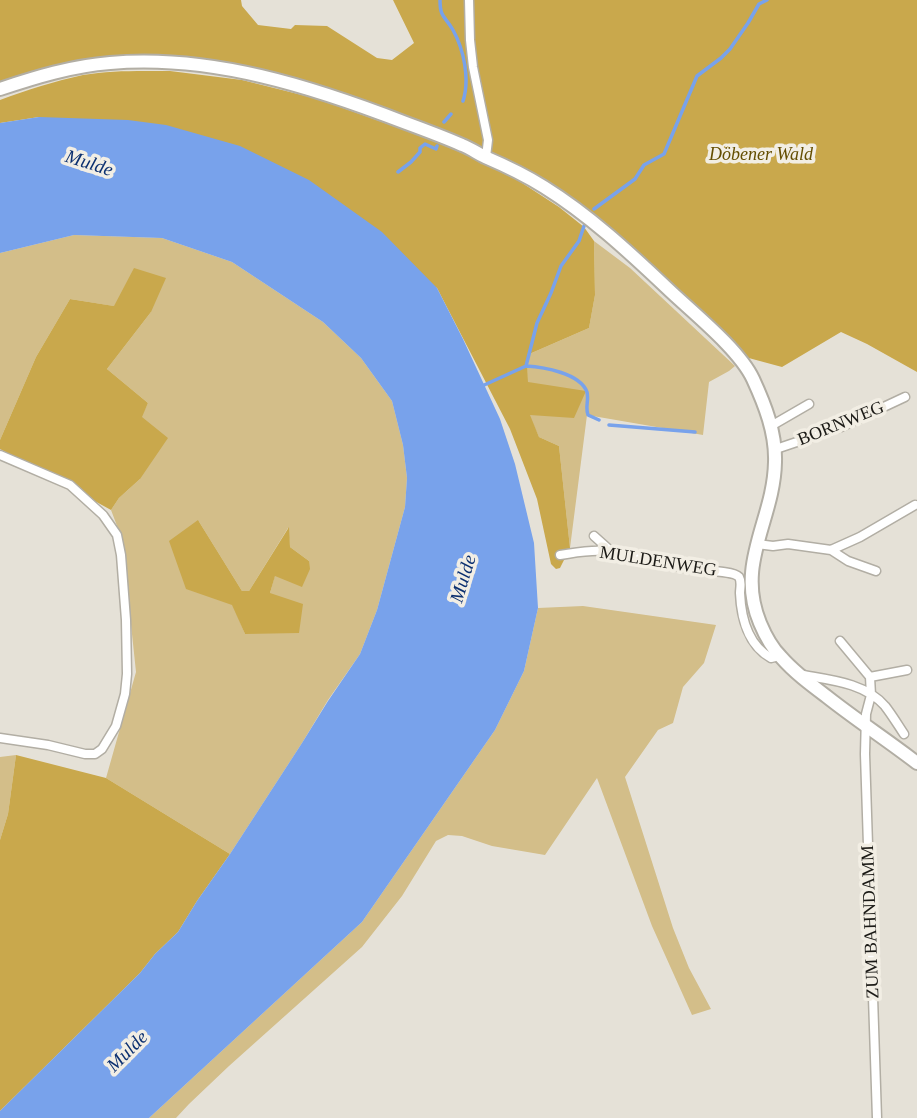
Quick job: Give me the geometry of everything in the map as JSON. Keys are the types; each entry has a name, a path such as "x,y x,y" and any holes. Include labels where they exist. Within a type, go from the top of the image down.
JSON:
{"main road":[{"path":"0,89 55,72 110,63 175,63 212,67 273,80 338,98 464,146 519,172 591,220 648,269 707,326 732,351 751,376 771,426 776,449 774,477 751,576 753,600 763,629 779,656 798,675 917,762"}],"street":[{"path":"469,0 473,67 488,140 486,157"},
{"name":"BORNWEG","path":"776,449 841,427 905,397"},
{"path":"771,426 808,404"},
{"path":"0,455 70,485 103,515 117,535 122,565 127,674 125,694 116,726 102,749 95,754 0,738"},
{"path":"831,550 860,537 915,505"},
{"path":"594,536 613,553"},
{"path":"757,544 788,544 831,550 848,561 876,570"},
{"name":"MULDENWEG","path":"560,555 585,551 613,553 738,576 746,628 763,653 771,658 779,656"},
{"path":"840,642 870,677 908,670"},
{"path":"798,675 857,687 886,707 904,734"},
{"name":"ZUM BAHNDAMM","path":"870,677 871,695 866,714 865,754 877,1118"}],"shaded area":[{"path":"74,235 162,238 232,262 323,322 361,358 392,401 403,445 407,478 405,507 377,610 360,654 230,854 106,778 136,672 122,539 111,510 119,498 140,479 141,417 148,403 107,369 151,312 70,299 36,357 0,440 0,253","holes":["198,520 242,591 249,591 288,528 290,547 309,561 275,575 270,593 245,634"]},
{"path":"594,241 630,268 735,366 709,382 703,435 587,415 570,548 559,446 539,437 529,415 527,355 589,328 595,295"},
{"path":"583,606 716,625 704,663 683,687 673,723 658,730 625,777 673,928 689,968 711,1009 692,1015 652,926 597,778 545,855 492,846 462,836 448,835 436,841 402,896 362,947 229,1066 176,1118 149,1118 362,922 495,730 524,671 538,608"},
{"path":"16,755 8,814 0,840 0,757"}],"green space":[{"name":"Döbener Wald","path":"0,0 241,0 242,6 258,25 291,29 295,25 327,26 377,58 392,60 414,43 393,0 917,0 917,372 841,332 782,367 745,357 616,234 432,128 176,57 86,60 0,82"},
{"path":"170,71 242,80 318,99 452,147 516,179 584,227 594,241 595,295 589,328 527,355 528,382 586,391 574,418 530,415 539,437 559,446 570,548 560,568 556,569 551,564 537,499 510,429 437,288 39,117 0,123 0,100 41,86 94,73"},
{"path":"134,268 166,278 151,312 107,369 148,403 142,417 168,438 140,479 119,498 111,510 0,449 0,440 36,357 70,299 114,306"},
{"path":"198,520 242,591 249,591 289,527 290,547 309,561 310,569 302,587 275,576 270,593 303,604 299,633 245,634 232,605 186,589 169,541"},
{"path":"16,755 106,778 230,854 178,932 0,1111 0,840 8,814"}],"water":[{"name":"Mulde","path":"39,117 128,120 166,125 240,146 309,180 382,232 437,288 463,339 500,419 515,464 534,543 538,608 524,671 495,730 362,922 149,1118 0,1118 0,1111 178,932 360,654 377,610 405,507 407,478 403,445 392,401 361,358 323,322 232,262 162,238 74,235 0,253 0,123"}],"waterway":[{"path":"440,0 442,14 453,30 463,55 466,74 463,101"},
{"path":"594,209 635,179 644,165 664,154 697,76 730,49 759,4 767,0"},
{"path":"444,122 451,114"},
{"path":"398,172 411,162 425,144 436,149 437,146"},
{"path":"482,386 526,366 537,323 561,266 579,241 584,226"},
{"path":"526,366 551,370 577,380 587,392 588,415 599,420"},
{"path":"609,425 695,432"}]}
